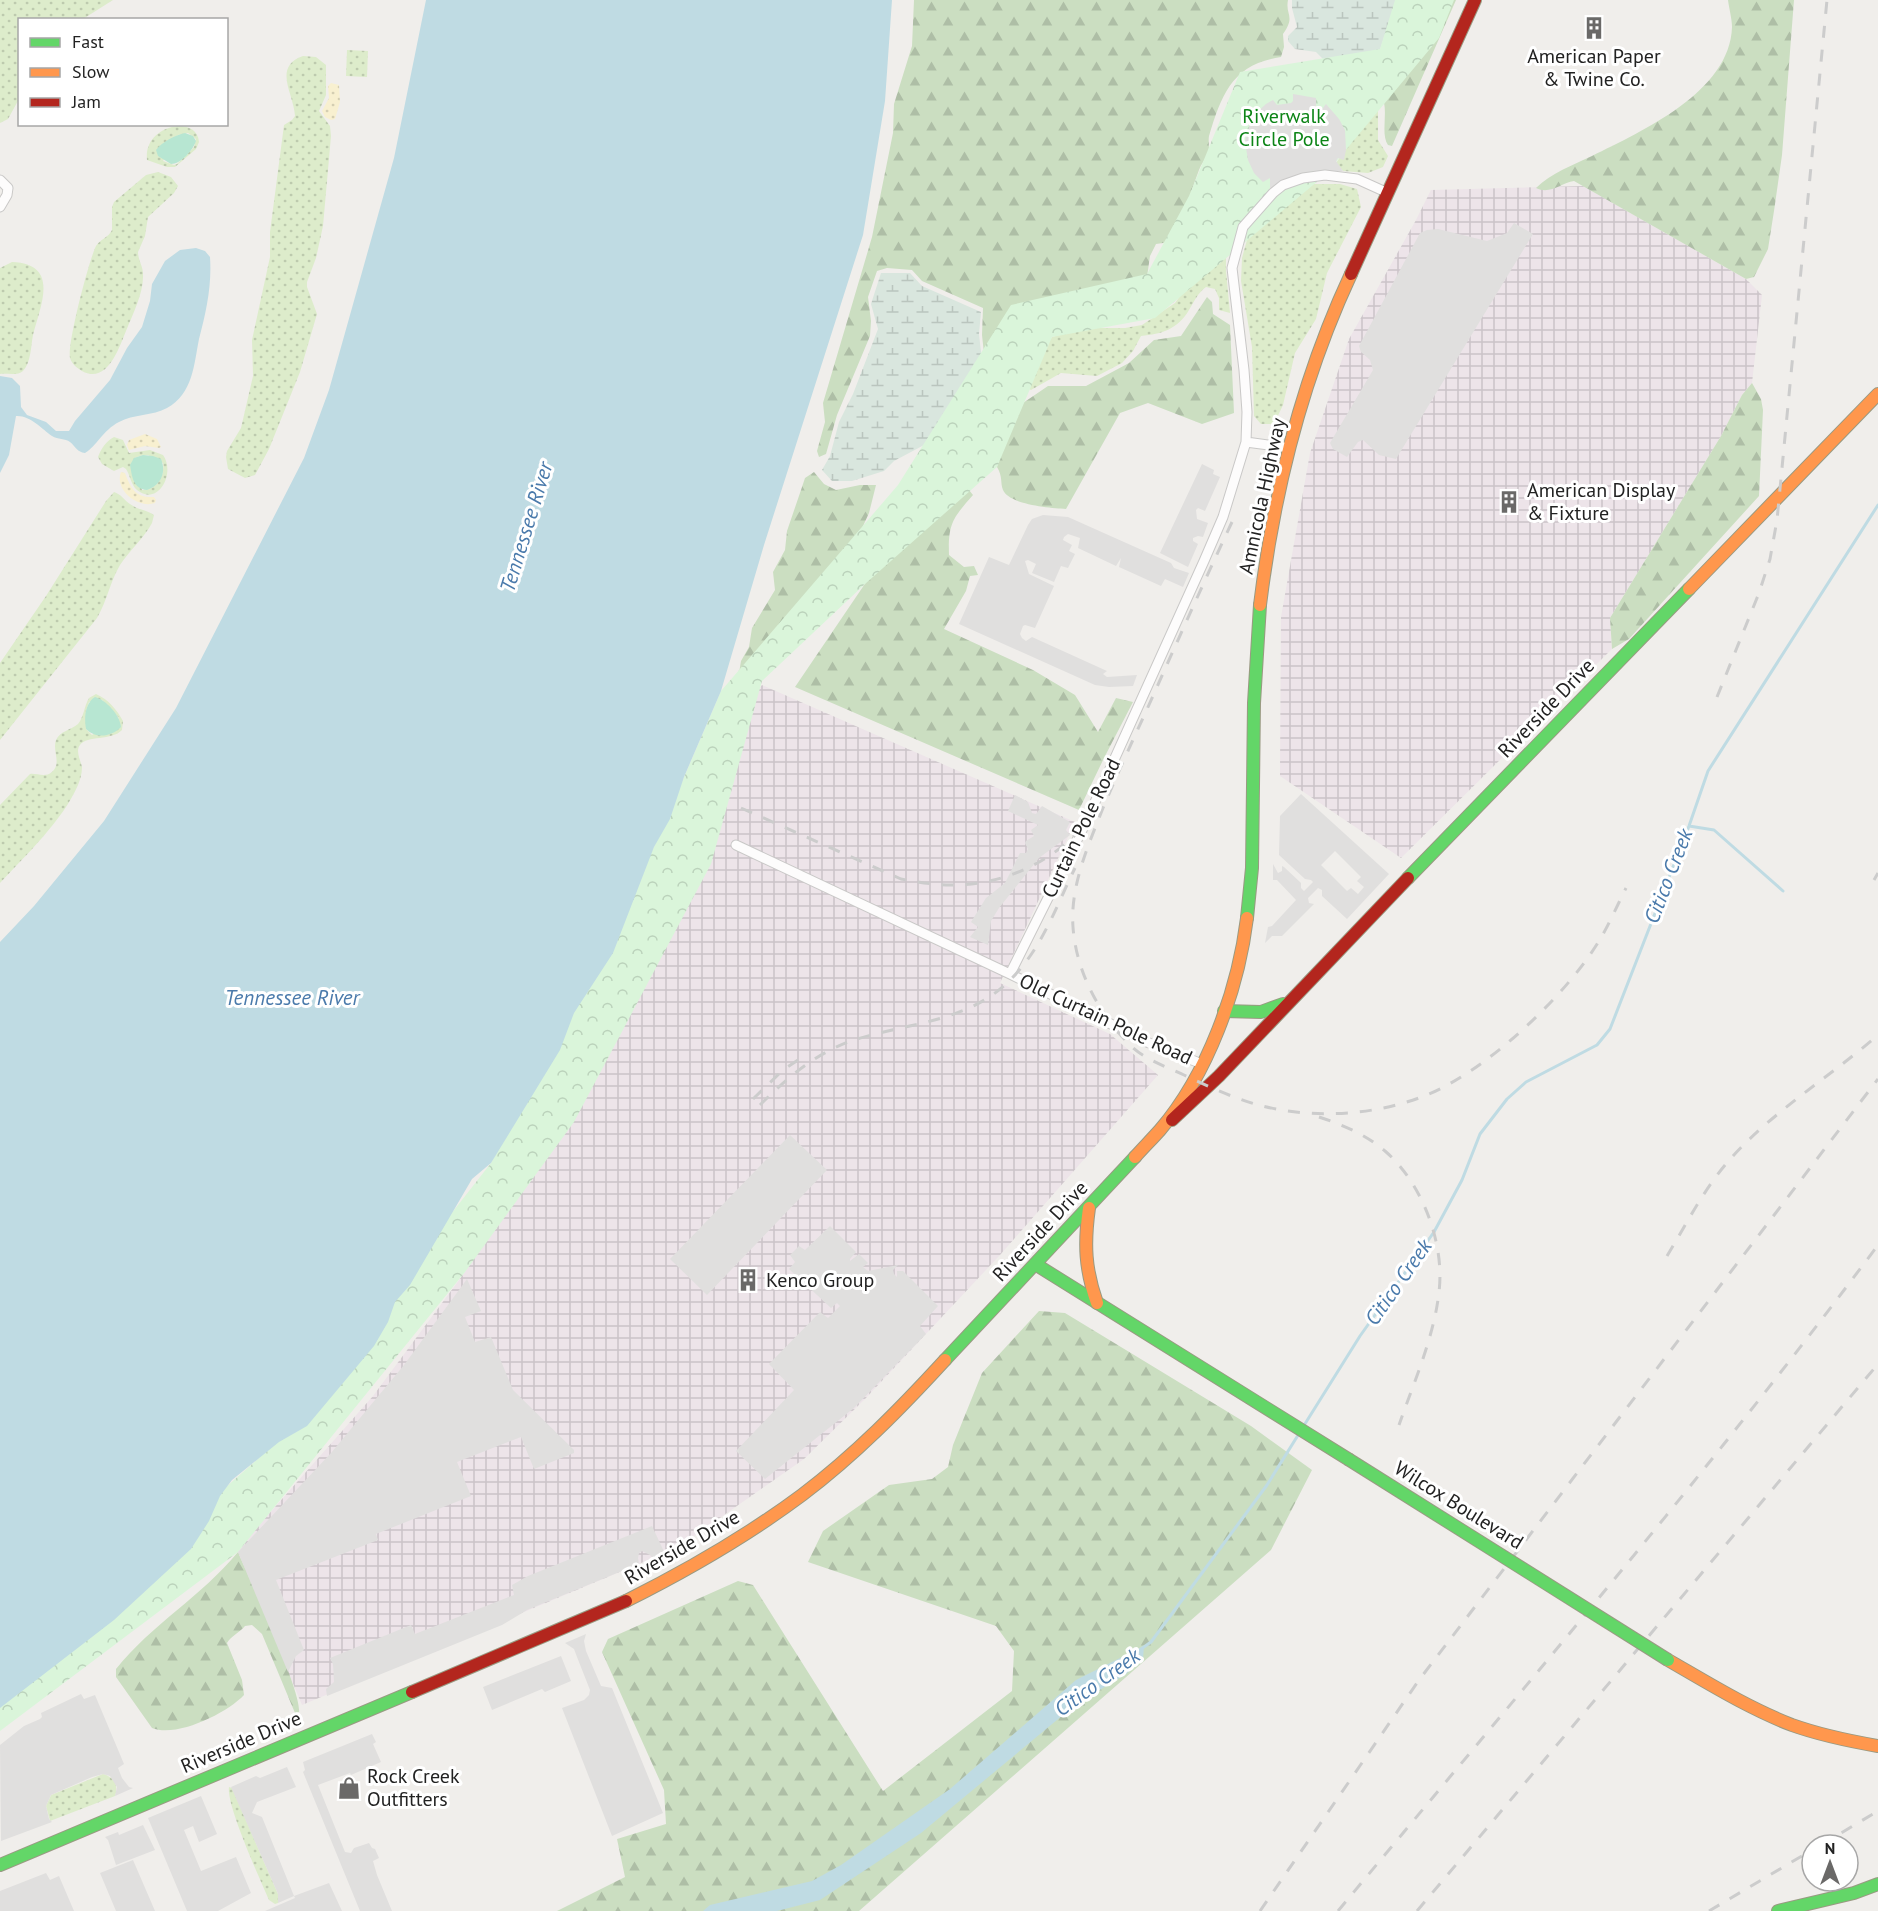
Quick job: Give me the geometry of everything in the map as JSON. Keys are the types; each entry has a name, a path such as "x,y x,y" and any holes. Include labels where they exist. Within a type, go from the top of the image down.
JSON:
{"main road":[{"name":"Amnicola Highway","path":"1216,1031 1241,951 1247,912 1252,852 1255,672 1259,611 1267,552 1290,448 1334,314 1475,0"},
{"name":"Riverside Drive","path":"1224,1011 1261,1012 1287,1003 1878,394"},
{"path":"1161,1129 1220,1076 1287,1003"},
{"name":"Riverside Drive","path":"0,1865 653,1588 775,1515 857,1449 907,1401 1161,1129 1184,1097 1216,1031"},
{"path":"1089,1208 1084,1254 1088,1278 1097,1303"},
{"name":"Wilcox Boulevard","path":"1035,1264 1668,1660 1752,1707 1794,1726 1878,1746"},
{"path":"1778,1911 1847,1895 1878,1884"}],"street":[{"name":"Curtain Pole Road","path":"1010,974 1086,822 1223,517 1246,442 1247,412 1244,370 1232,268 1243,227 1273,193 1283,185 1303,178 1325,175 1357,179 1388,193"},
{"path":"0,180 6,185 8,192 0,207"},
{"path":"1246,442 1290,448"},
{"path":"736,845 1010,974"},
{"name":"Old Curtain Pole Road","path":"1010,974 1149,1043 1202,1064"}],"shaded area":[{"path":"1293,94 1316,98 1316,108 1322,109 1326,104 1339,119 1345,130 1346,150 1344,160 1338,158 1336,161 1343,171 1313,171 1288,179 1270,189 1270,178 1263,182 1254,173 1248,160 1245,142 1250,124 1257,126 1259,124 1260,119 1255,114 1273,100 1277,105 1291,103"},
{"path":"1583,186 1746,279 1762,295 1752,383 1742,395 1721,436 1610,618 1612,649 1401,858 1280,776 1281,617 1310,453 1349,339 1431,190"},
{"path":"1514,223 1533,234 1396,459 1379,455 1363,440 1358,442 1347,457 1333,449 1330,443 1373,370 1370,360 1361,352 1359,346 1420,233 1438,229 1487,241 1507,233"},
{"path":"1202,464 1214,470 1213,474 1220,477 1205,511 1198,508 1196,510 1197,519 1208,523 1203,537 1193,538 1193,541 1198,544 1188,567 1160,553"},
{"path":"1043,515 1068,517 1189,573 1183,587 1165,579 1161,586 1119,567 1121,558 1116,566 1078,548 1080,538 1068,534 1063,540 1072,545 1069,551 1075,554 1068,568 1061,566 1054,582 1032,573 1036,564 1025,561 1029,574 1054,586 1035,628 1023,626 1020,634 1022,638 1026,641 1032,637 1107,671 1103,674 1107,677 1137,675 1133,686 1095,685 959,624 989,557 1009,565 1032,519"},
{"path":"762,685 1075,822 1000,983 1110,1034 1158,1075 1000,1255 865,1399 804,1459 677,1548 302,1705 237,1550 373,1396 465,1272 741,710"},
{"path":"1301,794 1389,874 1347,919 1322,896 1322,890 1318,888 1308,898 1309,903 1314,904 1282,936 1272,936 1265,943 1268,927 1272,926 1296,900 1277,880 1273,880 1273,864 1278,873 1282,871 1282,866 1284,867 1301,883 1304,891 1313,882 1305,879 1279,855 1280,816","holes":["1335,851 1361,877 1357,881 1364,887 1358,894 1351,888 1347,891 1321,865"]},
{"path":"1015,795 1028,802 1032,813 1036,814 1042,806 1070,822 1066,830 1070,835 1039,858 999,908 991,921 988,945 970,937 978,927 971,922 986,898 1005,883 1020,853 1026,853 1028,849 1025,843 1034,836 1031,830 1038,825 1008,811"},
{"path":"790,1135 827,1170 707,1295 670,1259"},
{"path":"830,1226 856,1252 850,1261 859,1254 868,1263 863,1267 868,1271 898,1265 893,1270 894,1274 897,1277 897,1271 903,1271 938,1306 920,1326 926,1334 854,1408 765,1479 736,1451 794,1390 769,1364 820,1312 828,1318 840,1306 837,1303 831,1308 789,1269 795,1262 790,1255 799,1246 805,1250"},
{"path":"467,1279 481,1311 465,1317 475,1342 491,1337 513,1390 574,1450 574,1453 534,1469 521,1437 457,1462 471,1496 376,1534 378,1540 276,1580 304,1650 296,1656 288,1672 238,1552 331,1453 404,1365"},
{"path":"652,1526 667,1558 656,1564 650,1555 642,1551 639,1553 639,1564 527,1610 502,1625 327,1696 326,1689 334,1682 333,1664 330,1658 411,1625 415,1634 514,1595 512,1585 528,1576"},
{"path":"586,1634 584,1641 586,1651 601,1686 612,1688 663,1813 612,1836 562,1708 584,1700 589,1695 590,1690 574,1649 565,1643"},
{"path":"561,1656 571,1681 545,1692 542,1689 492,1710 483,1687"},
{"path":"81,1694 84,1699 95,1695 124,1764 118,1768 122,1778 129,1787 133,1788 115,1796 117,1787 110,1776 103,1774 92,1777 51,1795 46,1806 52,1822 1,1841 0,1745 24,1726 40,1719 41,1713"},
{"path":"372,1734 376,1742 373,1744 381,1762 351,1775 350,1773 318,1785 345,1852 351,1853 354,1848 369,1843 375,1849 379,1858 373,1861 392,1911 360,1911 303,1772 305,1770 303,1762"},
{"path":"287,1767 296,1787 257,1802 252,1813 262,1817 294,1896 278,1903 278,1894 231,1787 256,1776 260,1778"},
{"path":"201,1796 217,1834 199,1842 193,1826 184,1830 201,1871 236,1857 251,1893 218,1911 187,1911 148,1818"},
{"path":"143,1825 155,1850 116,1865 105,1837 118,1832 119,1835"},
{"path":"133,1860 155,1911 116,1911 100,1873"},
{"path":"46,1873 50,1880 59,1876 74,1911 0,1911 0,1891"},
{"path":"329,1883 342,1911 265,1911 295,1898 294,1896"}],"green space":[{"path":"0,0 113,0 85,18 18,18 18,101 8,119 0,123"},
{"path":"914,0 1288,0 1290,19 1283,34 1284,47 1281,57 1251,66 1232,83 1225,94 1209,136 1208,154 1196,179 1177,241 1156,244 1150,256 1144,298 985,363 982,335 983,308 922,281 912,270 887,268 877,271 868,297 870,336 837,415 826,454 819,457 817,451 825,422 823,403 872,237 893,133 894,104 912,46"},
{"path":"1292,0 1396,0 1377,59 1323,59 1316,52 1295,49 1288,41 1288,36 1297,27"},
{"name":"Riverwalk Circle Pole","path":"1395,0 1454,0 1439,38 1325,175 1155,318 1052,337 997,467 865,584 762,681 711,864 574,1122 465,1272 238,1552 0,1731 0,1687 260,1457 491,1163 654,847 721,691 898,485 1011,305 1147,274 1189,196 1240,72 1380,49"},
{"path":"1412,0 1456,0 1392,146 1388,145 1385,136 1384,103"},
{"path":"1728,0 1794,0 1782,155 1768,249 1754,277 1746,279 1574,181 1546,190 1536,188 1555,174 1658,121 1700,90 1716,71 1727,50 1732,27"},
{"path":"347,50 368,51 367,77 346,76"},
{"path":"303,56 316,57 326,65 326,95 319,111 330,126 331,136 323,226 316,258 307,282 317,314 300,372 269,449 255,475 245,478 228,469 226,457 227,451 241,428 253,376 252,340 270,257 270,232 284,125 295,116 287,74 294,61"},
{"path":"1378,103 1378,140 1388,156 1383,167 1368,173 1343,171 1336,163"},
{"path":"171,127 186,127 195,132 199,142 196,149 175,167 167,167 147,160 151,141 160,132","holes":["188,133 196,139 194,147 177,164 163,161 178,135"]},
{"path":"185,133 193,136 196,141 183,159 171,164 158,156 156,150 162,144"},
{"path":"158,172 171,177 178,186 174,193 148,217 145,236 138,252 143,281 135,310 111,363 98,373 91,374 82,371 71,360 70,350 79,302 96,246 112,230 114,202 146,175"},
{"path":"1311,184 1340,184 1357,189 1361,207 1327,273 1316,319 1295,353 1283,405 1274,424 1261,424 1254,416 1252,347 1241,281 1242,258 1250,229"},
{"path":"1226,250 1230,313 1219,310 1219,298 1215,289 1206,287 1180,322 1163,332 1141,336 1133,351 1122,363 1097,376 1061,373 1031,390 1023,386 1052,337 1087,328 1125,328 1142,325 1175,303 1188,285"},
{"path":"12,262 37,270 44,288 26,368 18,373 0,374 0,268"},
{"path":"881,273 910,273 922,286 981,312 979,334 982,361 926,444 894,461 884,471 852,481 832,481 822,470 830,456 839,422 853,394 878,329 871,304"},
{"path":"1207,297 1212,302 1213,314 1230,325 1234,413 1202,424 1148,403 1120,413 1066,509 1031,505 1007,495 1003,490 997,467 1000,451 1020,405 1048,386 1086,386 1129,363 1154,340 1181,336"},
{"path":"1752,383 1761,399 1763,410 1759,496 1629,639 1612,649 1610,618 1721,436 1742,395"},
{"path":"114,437 123,440 129,453 150,450 163,455 166,462 166,478 158,491 145,494 135,488 126,469 123,467 114,471 102,464 98,457","holes":["148,455 163,463 163,473 155,485 142,490 134,458"]},
{"path":"143,455 161,459 163,464 163,474 159,482 147,490 136,485 130,465 134,458"},
{"path":"814,472 824,484 836,490 860,485 876,485 869,513 858,537 739,673 741,661 749,647 752,628 775,590 773,572 785,550 787,531 805,478"},
{"path":"965,485 973,495 953,522 949,555 964,567 974,566 978,575 970,576 966,591 944,629 1033,670 1075,695 1098,732 1116,698 1133,702 1079,810 795,687 898,535"},
{"path":"114,492 133,506 154,515 152,523 120,565 97,618 0,740 0,663"},
{"path":"96,694 108,702 123,721 122,730 112,736 88,740 80,745 78,753 82,772 71,798 43,837 0,883 0,805 30,774 44,775 52,772 57,761 56,740 78,724 89,698","holes":["102,700 119,718 92,735 86,729 86,711 89,702"]},
{"path":"95,697 108,705 120,722 121,727 113,733 104,736 86,729 86,711 89,703"},
{"path":"1039,1311 1065,1313 1251,1426 1312,1470 1271,1550 859,1911 557,1911 625,1877 617,1839 666,1824 664,1790 602,1652 608,1639 738,1581 753,1585 883,1791 1012,1691 1014,1651 996,1626 808,1562 823,1531 889,1485 932,1479 948,1467 953,1445 982,1373"},
{"path":"238,1552 284,1659 298,1700 299,1712 295,1713 262,1634 252,1625 245,1626 227,1643 242,1680 244,1695 214,1716 188,1727 175,1730 152,1728 116,1677 116,1669 145,1638 209,1583"},
{"path":"103,1774 115,1782 115,1796 50,1821 46,1806 51,1795"},
{"path":"229,1787 232,1788 278,1894 278,1903 275,1904 269,1900 252,1860 238,1825 229,1796"}],"sand":[{"path":"331,83 339,85 340,102 335,119 331,120 325,117 322,111 329,98 328,86"},
{"path":"145,434 157,439 161,447 145,446 129,450 127,445 129,440"},
{"path":"121,472 125,473 138,494 154,497 155,503 142,503 129,496 121,485"}],"water":[{"name":"Tennessee River","path":"426,0 892,0 885,101 863,235 764,545 721,691 684,777 670,819 654,847 613,953 574,1013 560,1050 491,1163 472,1179 410,1285 395,1302 388,1322 374,1346 307,1426 279,1442 232,1480 220,1496 209,1521 191,1549 114,1620 0,1708 0,942 34,906 104,821 176,708 304,458 329,390 394,158"},
{"path":"196,248 205,251 210,257 209,289 194,368 187,387 176,402 161,411 119,422 108,429 85,453 68,441 52,436 31,420 16,416 9,455 0,473 0,376 12,378 20,386 21,407 27,415 46,422 56,431 69,431 110,380 127,348 142,327 150,301 152,284 165,261 180,250"},
{"path":"1144,1646 1143,1659 1126,1674 1075,1705 921,1833 820,1900 777,1911 703,1911 710,1905 812,1881 841,1865 950,1789 1076,1680"}],"waterway":[{"name":"Citico Creek","path":"1303,1427 1360,1336 1434,1232 1462,1180 1480,1134 1507,1099 1526,1082 1597,1045 1610,1029 1708,771 1878,505"},
{"path":"1689,826 1714,830 1783,891"},
{"name":"Citico Creek","path":"1141,1649 1151,1642 1267,1485 1300,1432"}],"railway":[{"path":"1717,697 1759,593 1770,559 1777,520 1827,0"},
{"path":"1232,522 1103,808 1081,866 1074,896 1075,944 1085,977 1110,1022 1132,1047 1157,1063 1219,1091 1276,1109 1321,1114 1343,1113 1366,1111 1409,1101 1453,1082 1502,1048 1526,1027 1570,981 1588,958 1602,936 1626,888"},
{"path":"741,808 901,879 951,885 994,880 1036,864 1072,838 1099,804"},
{"path":"760,1105 800,1069 835,1048 869,1036 932,1021 991,996 1008,982 1030,957 1047,928 1075,868"},
{"path":"1874,880 1878,873"},
{"path":"1667,1256 1706,1192 1733,1156 1767,1123 1878,1035"},
{"path":"753,1099 783,1070 798,1060"},
{"path":"1260,1911 1419,1680 1878,1079"},
{"path":"1319,1117 1362,1135 1385,1151 1398,1164 1420,1197 1434,1234 1440,1273 1433,1326 1399,1425"},
{"path":"1338,1911 1680,1498 1878,1245"},
{"path":"1417,1911 1878,1364"},
{"path":"1841,1833 1878,1811"},
{"path":"1709,1911 1800,1857"}],"traffic: fast":[{"path":"1408,878 1689,589"},
{"path":"1247,918 1252,868 1254,703 1260,605"},
{"path":"1224,1011 1261,1012 1283,1004"},
{"path":"945,1360 1135,1157"},
{"path":"1035,1264 1348,1459"},
{"path":"1348,1459 1668,1660"},
{"path":"0,1865 412,1692"},
{"path":"1778,1911 1854,1893 1878,1884"}],"traffic: slow":[{"path":"1260,605 1273,520 1293,435 1318,353 1351,274"},
{"path":"1689,589 1878,394"},
{"path":"1135,1157 1177,1108 1206,1057 1228,1002 1243,945 1247,918"},
{"path":"1089,1208 1086,1233 1087,1256 1090,1279 1097,1303"},
{"path":"626,1601 717,1552 802,1495 841,1464 912,1396 945,1360"},
{"path":"1668,1660 1744,1703 1792,1725 1813,1732 1878,1746"}],"traffic: jam":[{"path":"1351,274 1475,0"},
{"path":"1172,1120 1219,1076 1408,878"},
{"path":"412,1692 626,1601"}],"place":[{"name":"American Paper & Twine Co.","path":"1594,28"},
{"name":"American Display & Fixture","path":"1509,502"},
{"name":"Kenco Group","path":"748,1280"},
{"name":"Rock Creek Outfitters","path":"349,1788"}]}
